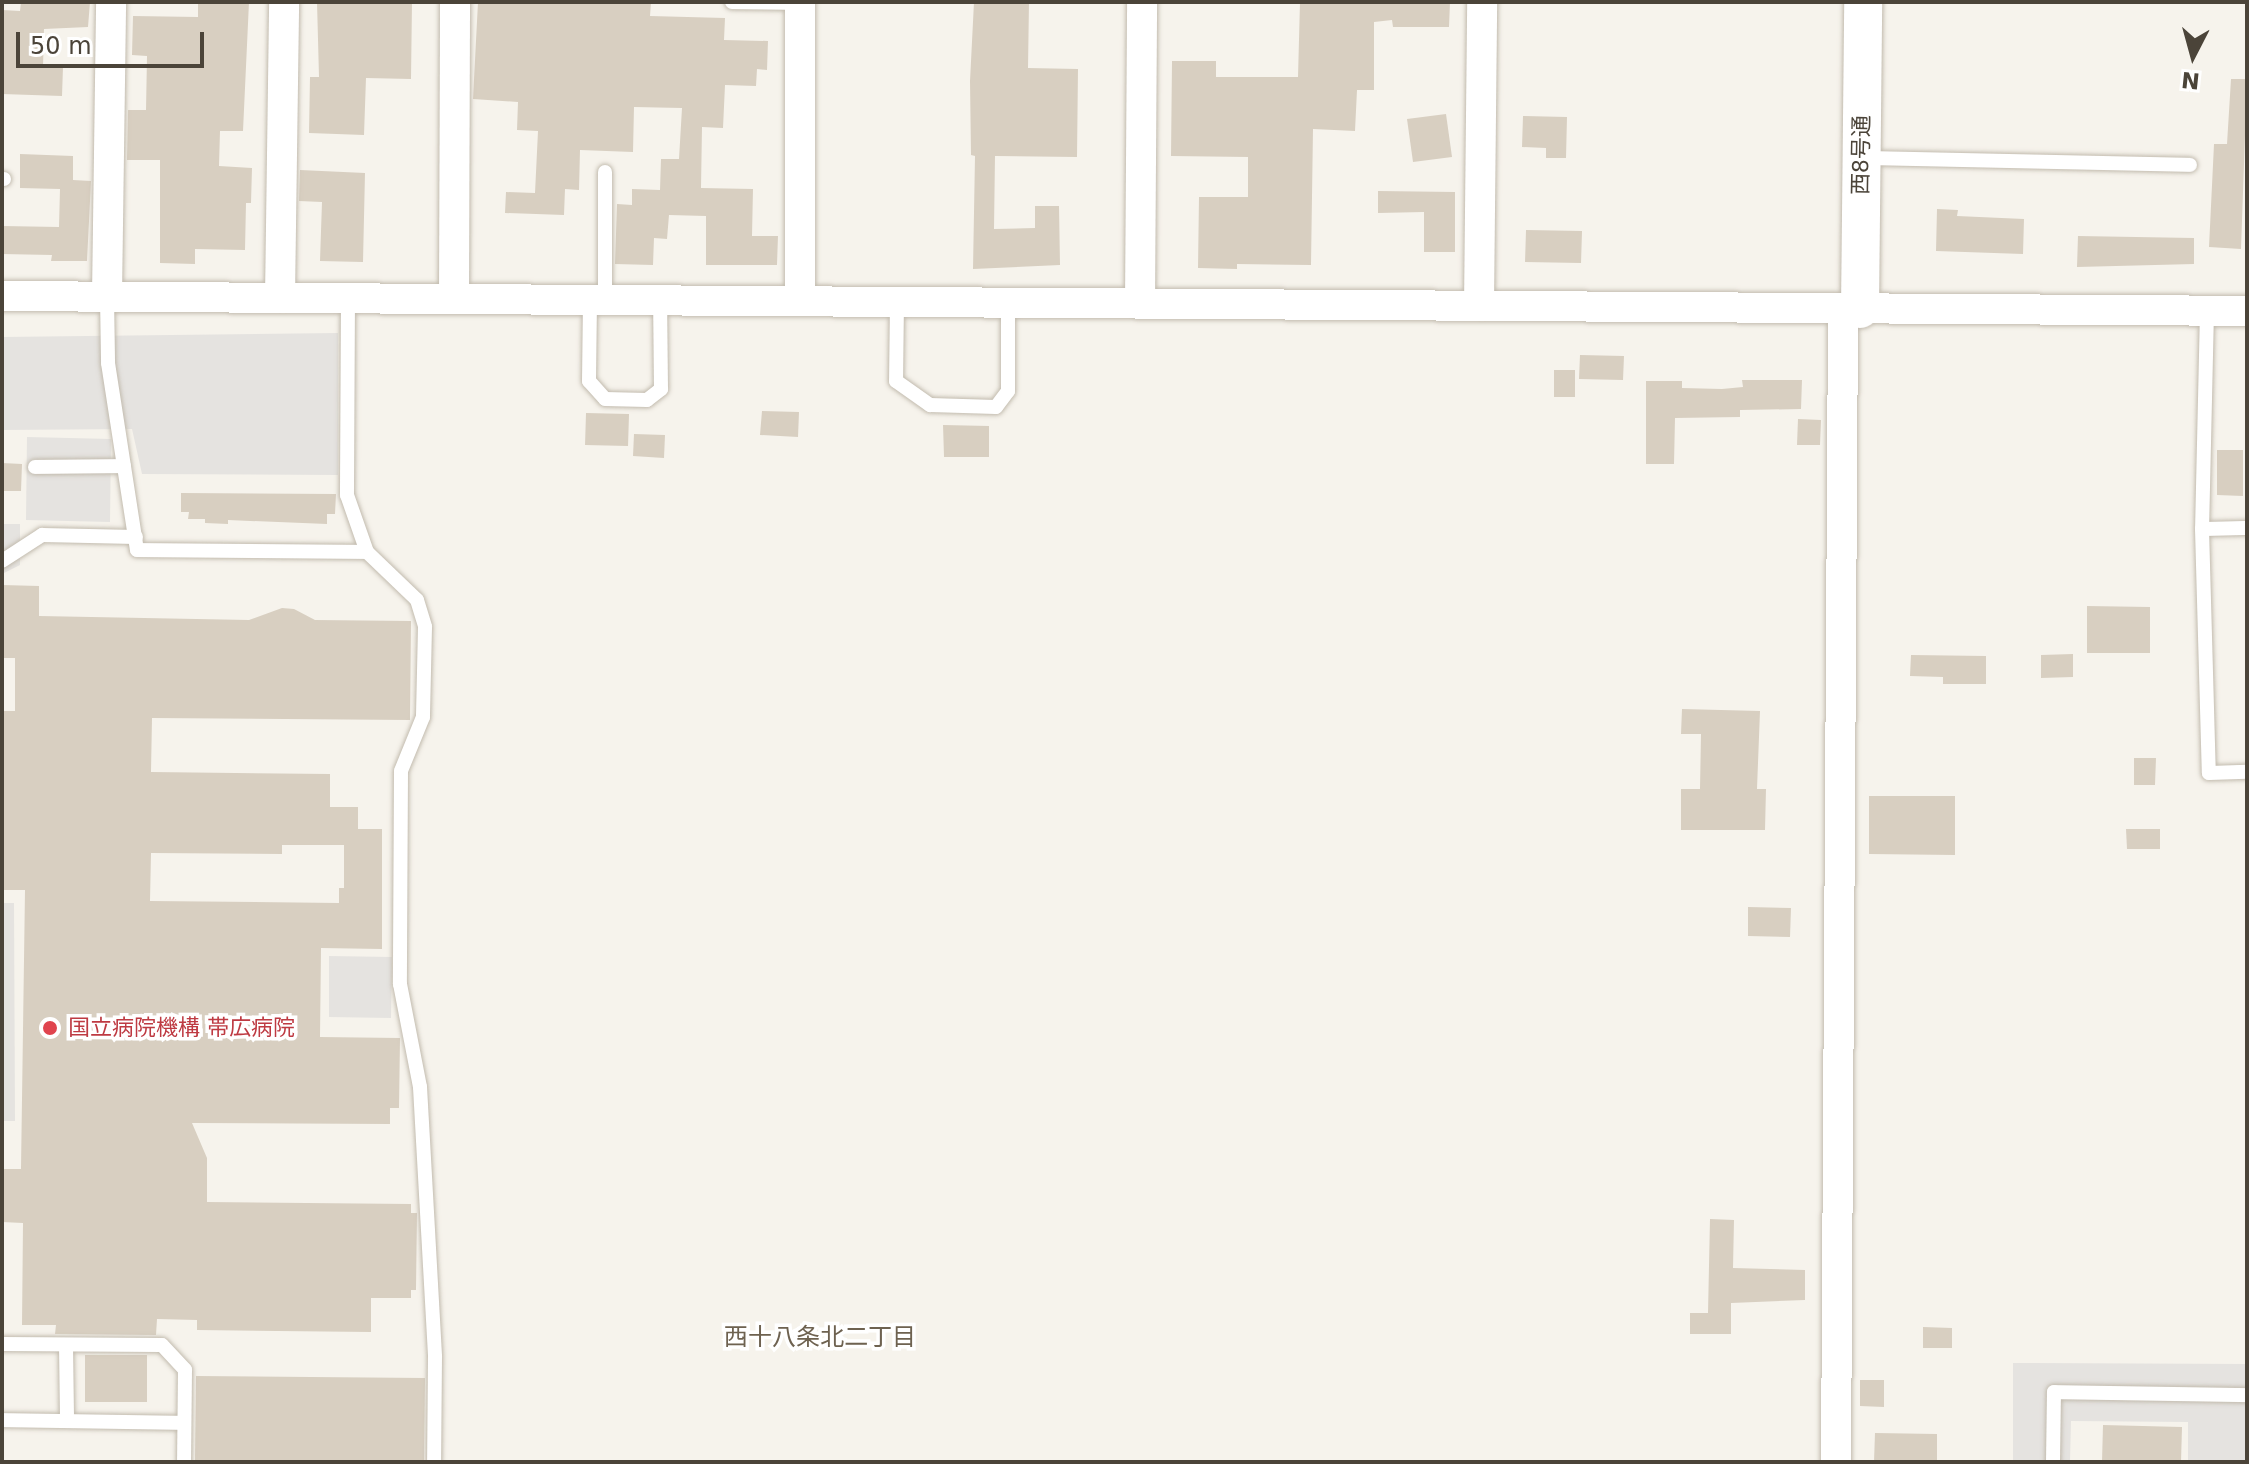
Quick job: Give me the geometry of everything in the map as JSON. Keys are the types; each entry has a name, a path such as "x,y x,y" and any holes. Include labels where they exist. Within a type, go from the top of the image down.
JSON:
{"street":[{"path":"107,296 111,2"},
{"path":"280,298 284,2"},
{"path":"454,299 455,2"},
{"path":"800,2 800,301"},
{"path":"1140,304 1142,2"},
{"path":"1479,306 1482,2"},
{"name":"西8号通","path":"1852,309 1861,158 1863,2"},
{"path":"2,296 2247,311"},
{"path":"1836,1462 1852,309"}],"lane":[{"path":"732,2 800,2"},
{"path":"1861,158 2190,165"},
{"path":"605,172 598,300 589,381 605,399 647,400 661,389 660,300"},
{"path":"107,296 108,363 137,550 367,552"},
{"path":"348,298 347,495 367,552 417,600 425,627 423,717 401,771 400,984 420,1087 435,1357 434,1462"},
{"path":"897,302 896,381 930,405 996,407 1008,391 1008,303"},
{"path":"2207,311 2202,529 2209,773 2247,772"},
{"path":"35,467 124,466"},
{"path":"2202,529 2247,528"},
{"path":"2,561 9,550 42,535 136,537"},
{"path":"2,1344 162,1345 185,1370 184,1462"},
{"path":"66,1345 67,1421"},
{"path":"2053,1462 2054,1392 2247,1395"},
{"path":"2,1420 184,1423"}],"shaded area":[{"path":"338,333 338,475 142,474 132,429 2,430 2,337"},
{"path":"27,437 111,439 110,522 26,520"},
{"path":"2,524 20,524 20,565 2,574"},
{"path":"2,903 14,903 15,1121 2,1121"},
{"path":"329,956 392,957 391,1018 329,1017"},
{"path":"2013,1363 2247,1364 2247,1462 2188,1462 2188,1422 2071,1421 2070,1462 2013,1462"}],"building":[{"path":"21,2 90,2 88,27 44,29 43,67 63,67 62,96 2,94 2,10 20,11"},
{"path":"198,2 249,2 243,131 220,131 219,166 252,168 251,203 246,203 245,250 195,249 195,264 160,263 160,160 127,160 128,110 146,110 147,56 132,55 133,16 198,17"},
{"path":"317,2 412,2 411,79 366,78 364,135 309,133 310,77 319,77"},
{"path":"478,2 651,2 650,16 725,18 724,40 768,41 767,70 757,69 756,86 725,85 723,128 702,127 701,188 753,189 752,236 778,236 777,265 706,265 706,216 669,215 667,239 654,238 653,265 615,264 617,204 632,205 632,189 660,190 661,159 679,159 682,108 634,107 633,152 580,150 579,190 565,189 564,215 505,213 506,192 535,193 538,131 517,130 518,102 473,99"},
{"path":"974,2 1029,2 1028,68 1078,69 1077,157 995,156 994,229 1035,228 1035,206 1059,206 1060,265 973,269 975,156 971,155 970,81"},
{"path":"1300,2 1450,2 1449,27 1393,27 1392,20 1374,22 1374,90 1357,90 1355,131 1313,129 1311,265 1237,264 1237,269 1198,268 1199,197 1248,197 1248,157 1171,156 1172,61 1216,61 1216,77 1298,77"},
{"path":"2231,79 2247,79 2241,249 2209,247 2214,144 2227,144"},
{"path":"1446,114 1452,157 1413,162 1407,119"},
{"path":"1523,116 1567,117 1566,158 1546,158 1546,148 1522,147"},
{"path":"20,154 73,156 73,180 91,181 87,261 51,261 52,255 2,254 2,226 59,227 60,189 20,188"},
{"path":"300,170 365,173 363,262 320,261 322,202 299,201"},
{"path":"1378,191 1455,192 1455,252 1424,252 1424,212 1378,213"},
{"path":"1937,209 1958,210 1957,216 2024,219 2023,254 1936,251"},
{"path":"1526,230 1582,231 1581,263 1525,262"},
{"path":"2078,236 2194,238 2194,264 2077,267"},
{"path":"1580,355 1624,356 1623,380 1579,379"},
{"path":"1554,370 1575,370 1575,397 1554,397"},
{"path":"1742,380 1802,380 1801,409 1740,410 1740,417 1675,418 1674,464 1646,464 1646,381 1682,381 1682,388 1722,389 1743,387"},
{"path":"762,411 799,412 798,437 760,435"},
{"path":"586,413 629,414 628,446 585,445"},
{"path":"1798,419 1821,420 1820,445 1797,445"},
{"path":"943,425 989,426 989,457 944,457"},
{"path":"634,434 665,435 664,458 633,456"},
{"path":"2217,450 2243,450 2243,496 2217,495"},
{"path":"2,463 22,464 21,491 2,491"},
{"path":"181,493 336,494 335,514 327,514 327,524 228,520 228,524 205,523 205,519 188,519 189,512 181,512"},
{"name":"国立病院機構 帯広病院","path":"2,585 39,586 39,616 249,620 282,608 294,609 315,620 411,621 410,720 152,718 151,772 330,774 330,807 358,807 358,829 382,829 382,949 321,948 320,1037 400,1038 399,1108 390,1108 390,1124 192,1123 207,1158 207,1202 411,1204 411,1213 417,1213 416,1290 411,1290 411,1298 371,1298 371,1332 197,1330 197,1320 157,1319 156,1335 55,1334 56,1325 22,1325 23,1223 2,1222 2,1169 21,1169 25,890 2,890 2,711 15,711 15,658 2,658","holes":["282,845 344,845 344,888 339,888 339,903 150,901 151,853 282,854"]},
{"path":"2087,606 2150,607 2150,653 2087,653"},
{"path":"2073,654 2073,677 2041,678 2041,655"},
{"path":"1911,655 1986,656 1986,684 1943,684 1943,677 1910,676"},
{"path":"1682,709 1760,711 1757,789 1766,789 1765,830 1681,830 1681,789 1700,789 1701,734 1681,734"},
{"path":"2134,758 2156,758 2155,785 2134,785"},
{"path":"1869,796 1955,796 1955,855 1869,854"},
{"path":"2126,829 2160,829 2160,849 2127,849"},
{"path":"1748,907 1791,908 1790,937 1748,936"},
{"path":"1710,1219 1734,1220 1733,1268 1805,1270 1805,1300 1731,1303 1731,1334 1690,1334 1690,1313 1708,1313"},
{"path":"1923,1327 1952,1328 1952,1348 1923,1348"},
{"path":"85,1355 147,1355 147,1402 85,1402"},
{"path":"196,1376 425,1378 424,1462 195,1462"},
{"path":"1860,1380 1884,1380 1884,1407 1860,1406"},
{"path":"2103,1425 2182,1427 2181,1462 2102,1462"},
{"path":"1875,1433 1937,1434 1937,1462 1874,1462"}],"place":[{"name":"国立病院機構 帯広病院","path":"50,1028"}],"district":[{"name":"西十八条北二丁目","path":"820,1338"}]}
